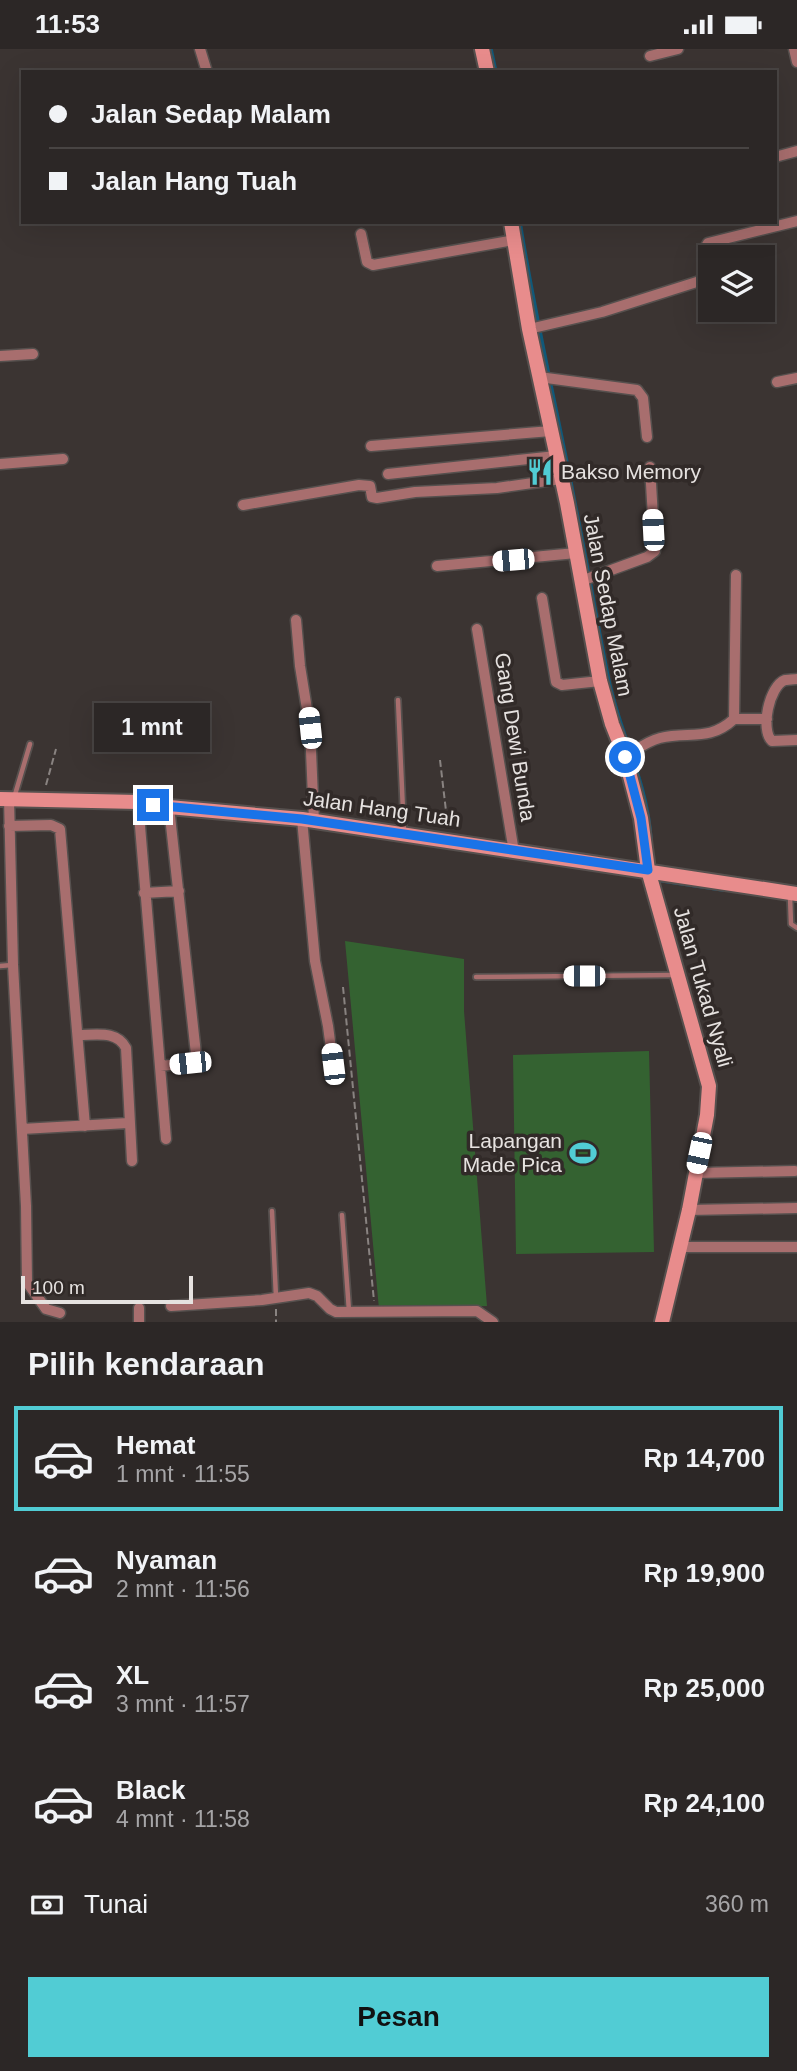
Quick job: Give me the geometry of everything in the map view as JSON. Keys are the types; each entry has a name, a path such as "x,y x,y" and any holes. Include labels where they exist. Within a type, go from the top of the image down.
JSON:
{"street":[{"path":"200,49 206,70"},
{"path":"482,49 487,70"},
{"path":"650,56 678,49"},
{"path":"794,49 797,62"},
{"path":"777,157 797,152"},
{"path":"535,328 602,312 703,280 708,271 704,250 708,243 797,222"},
{"name":"Jalan Sedap Malam","path":"512,224 535,328 551,431 576,553 588,579 600,681 609,715 629,754 648,870"},
{"path":"361,234 367,262 373,265 514,240"},
{"path":"0,356 33,355"},
{"path":"542,378 637,390 643,398 648,437"},
{"path":"777,383 797,378"},
{"path":"371,446 551,431"},
{"path":"388,474 556,456"},
{"path":"0,464 63,459"},
{"path":"588,579 647,557 655,551 650,467"},
{"path":"243,505 359,485 370,486 372,496 377,498 415,492 497,488 561,479"},
{"path":"438,566 576,553"},
{"path":"734,719 736,575"},
{"path":"542,598 556,682 562,685 600,681"},
{"path":"296,620 310,728 308,820 315,961 333,1064"},
{"name":"Gang Dewi Bunda","path":"477,629 514,852"},
{"path":"797,679 786,680 779,685 770,698 767,719 768,738 772,741 797,740"},
{"path":"629,754 656,739 716,732 734,719 767,719"},
{"path":"7,799 27,1282 46,1309 60,1313"},
{"name":"Jalan Hang Tuah","path":"7,799 138,803 308,820 794,894"},
{"path":"138,803 166,1139"},
{"path":"160,1066 190,1063 196,1054 169,807"},
{"path":"9,825 51,825 60,829 85,1126"},
{"name":"Jalan Tukad Nyali","path":"648,870 709,1086 707,1115 681,1247 662,1322"},
{"path":"144,893 179,891"},
{"path":"79,1035 110,1035 126,1048 132,1161"},
{"path":"22,1129 128,1122"},
{"path":"695,1173 795,1171"},
{"path":"688,1210 797,1208"},
{"path":"681,1247 797,1247"},
{"path":"171,1306 314,1294 332,1311 396,1317 477,1311 493,1322"},
{"path":"139,1308 139,1322"}],"lane":[{"path":"398,700 404,834"},
{"path":"7,799 30,744"},
{"path":"794,894 791,924 797,928"},
{"path":"0,966 13,965"},
{"path":"476,977 676,975"},
{"path":"272,1212 275,1297"},
{"path":"342,1215 349,1312"}],"path":[{"path":"43,798 56,749"},
{"path":"440,760 449,840"},
{"path":"343,987 375,1313"}],"green space":[{"path":"345,941 464,959 464,1011 487,1306 379,1309"},
{"name":"Lapangan Made Pica","path":"649,1051 654,1252 516,1254 513,1055"}],"waterway":[{"path":"491,49 496,70"},
{"path":"520,224 609,681 639,778 651,839"},
{"path":"656,880 723,890"}],"place":[{"name":"Bakso Memory","path":"540,472"},
{"name":"Lapangan Made Pica","path":"583,1153"}],"route":[{"path":"153,805 302,819 648,870 641,818 625,757"}]}
